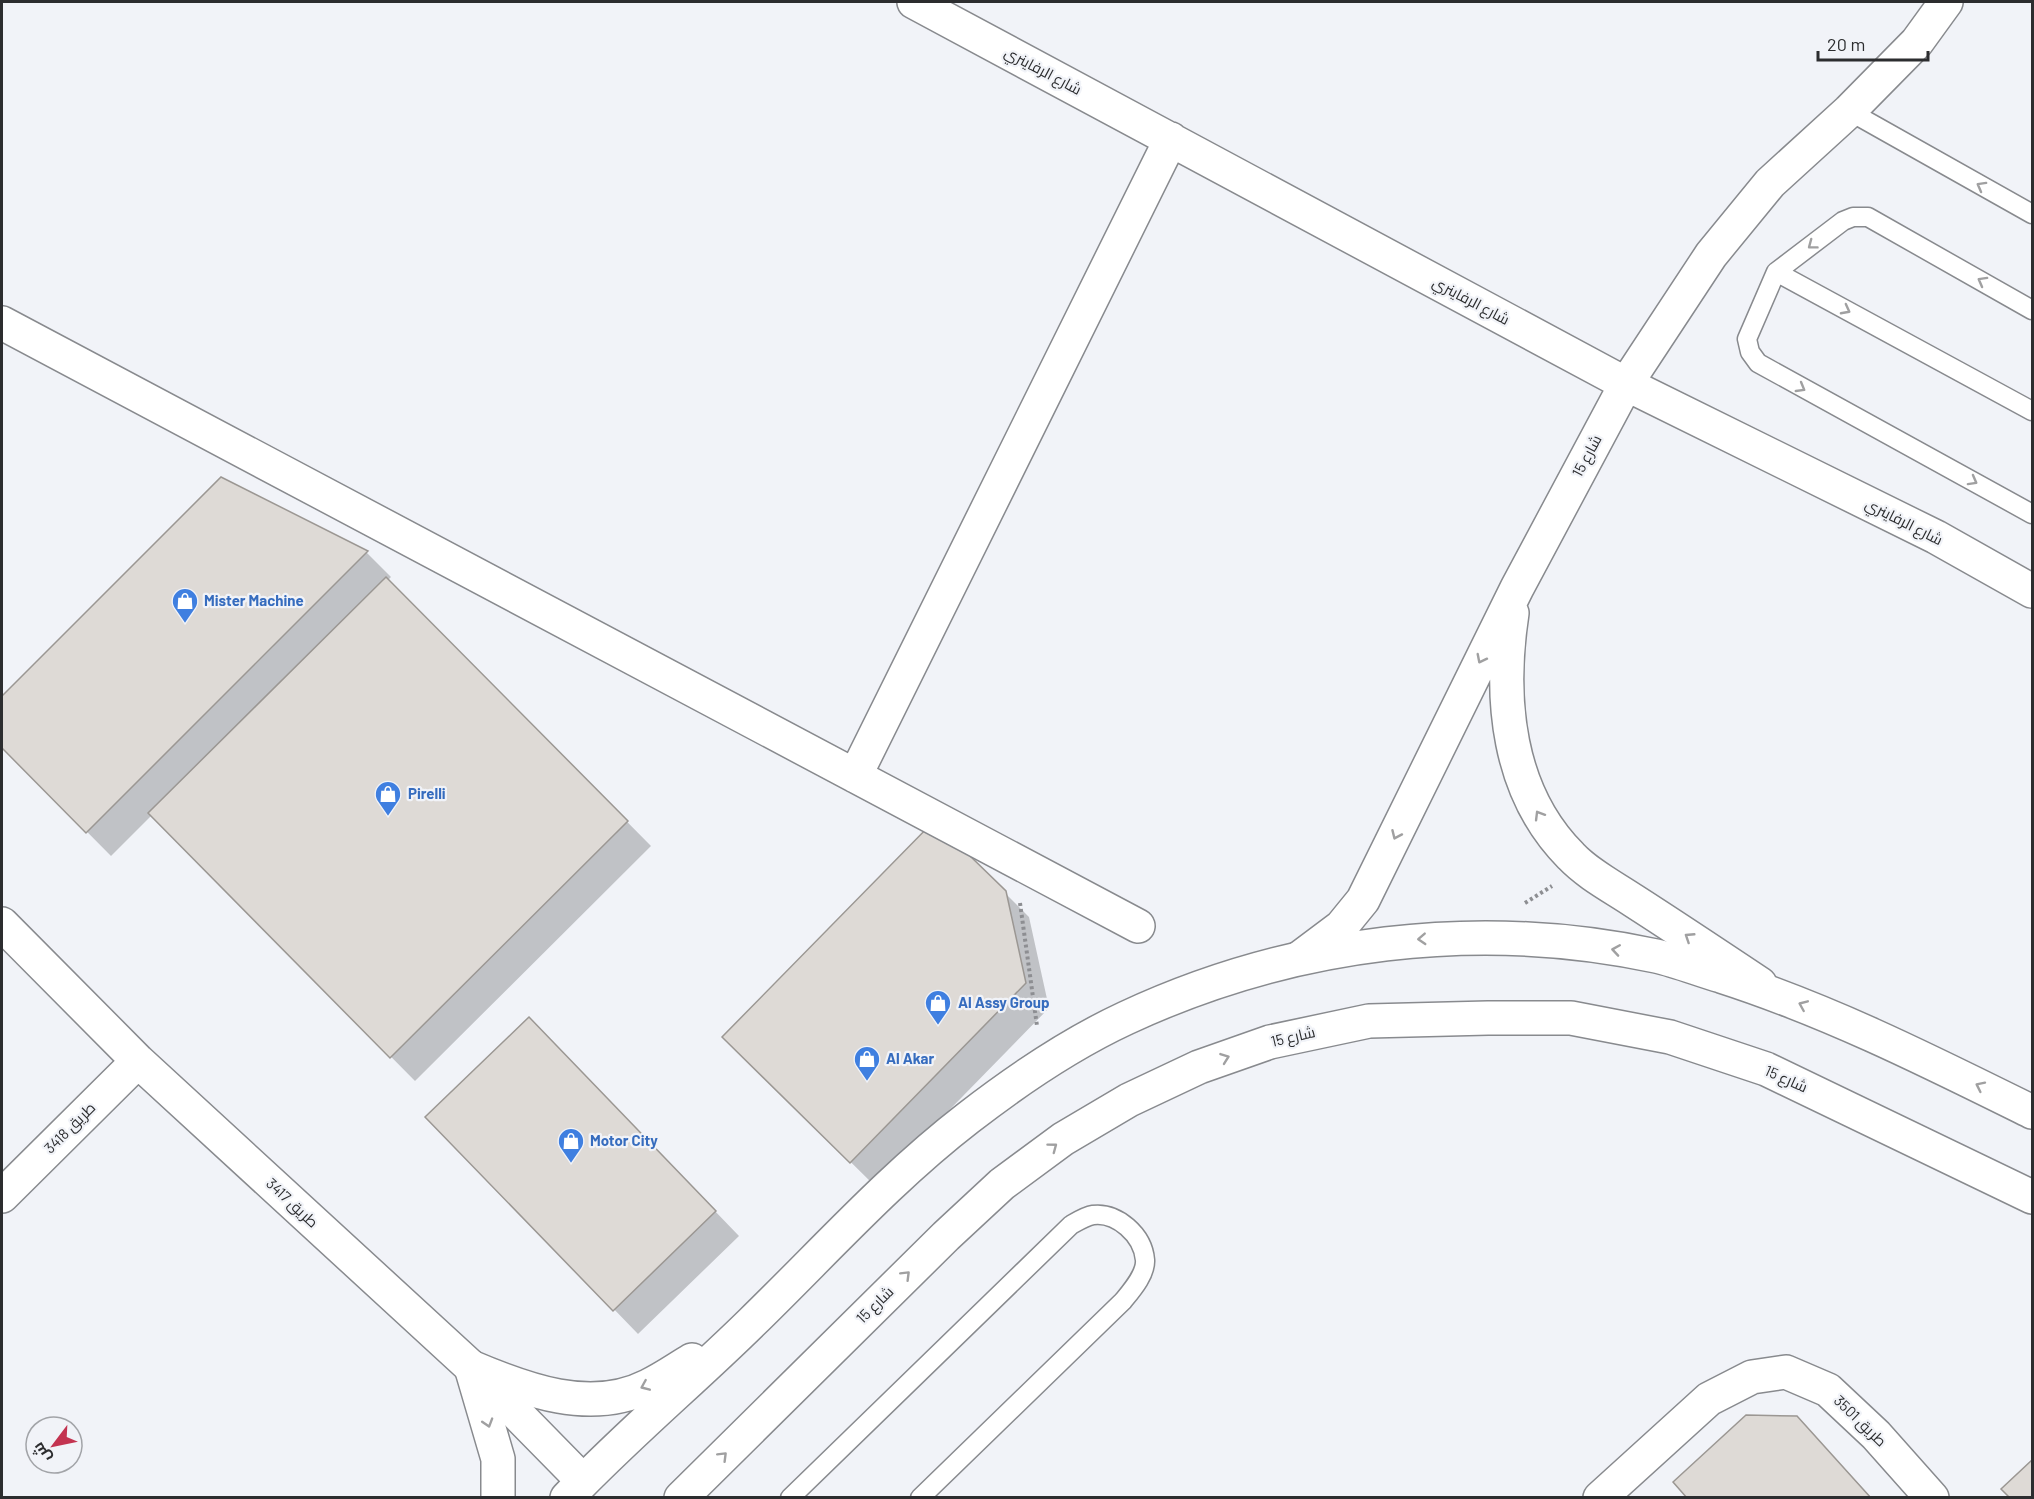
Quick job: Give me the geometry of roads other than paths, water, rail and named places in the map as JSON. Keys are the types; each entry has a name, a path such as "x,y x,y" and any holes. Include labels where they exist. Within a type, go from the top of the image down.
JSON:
{"street":[{"name":"شارع الرفاينري","path":"914,2 1626,384 1936,537 2032,591"},
{"name":"شارع 15","path":"1301,957 1341,927 1363,900 1516,588 1626,384 1711,255 1770,183 1849,111 1917,42 1946,2"},
{"path":"855,776 1171,140"},
{"path":"2,323 1138,926"},
{"path":"1516,588 1507,648 1510,734 1518,770 1530,801 1548,830 1583,867 1772,993"},
{"name":"طريق 3417","path":"2,924 138,1061 471,1367 577,1492"},
{"name":"شارع 15","path":"577,1492 895,1181 966,1120 1042,1065 1135,1014 1211,983 1301,957 1419,938 1539,938 1658,957 1772,993 1904,1048 2032,1112"},
{"name":"شارع 15","path":"681,1497 937,1244 1002,1184 1064,1139 1129,1100 1199,1067 1270,1042 1369,1021 1488,1017 1571,1018 1670,1037 1766,1070 2032,1197"},
{"name":"طريق 3418","path":"2,1196 138,1061"},
{"path":"471,1367 525,1390 560,1396 609,1398 647,1387 750,1325"},
{"path":"471,1367 498,1459 498,1497"},
{"name":"طريق 3501","path":"1600,1497 1709,1399 1752,1377 1786,1372 1828,1390 1876,1435 1932,1497"}],"lane":[{"path":"1849,111 2032,214"},
{"path":"2032,310 1868,217 1853,217 1843,221 1776,272 1747,339 1750,352 1758,363 2032,514"},
{"path":"1776,272 2032,411"},
{"path":"790,1497 1071,1225 1090,1215 1106,1214 1124,1224 1139,1241 1145,1261 1137,1283 1123,1301 920,1497"}],"place":[{"name":"Mister Machine","path":"185,624"},
{"name":"Pirelli","path":"388,817"},
{"name":"Al Assy Group","path":"938,1026"},
{"name":"Al Akar","path":"867,1082"},
{"name":"Motor City","path":"571,1164"}]}
